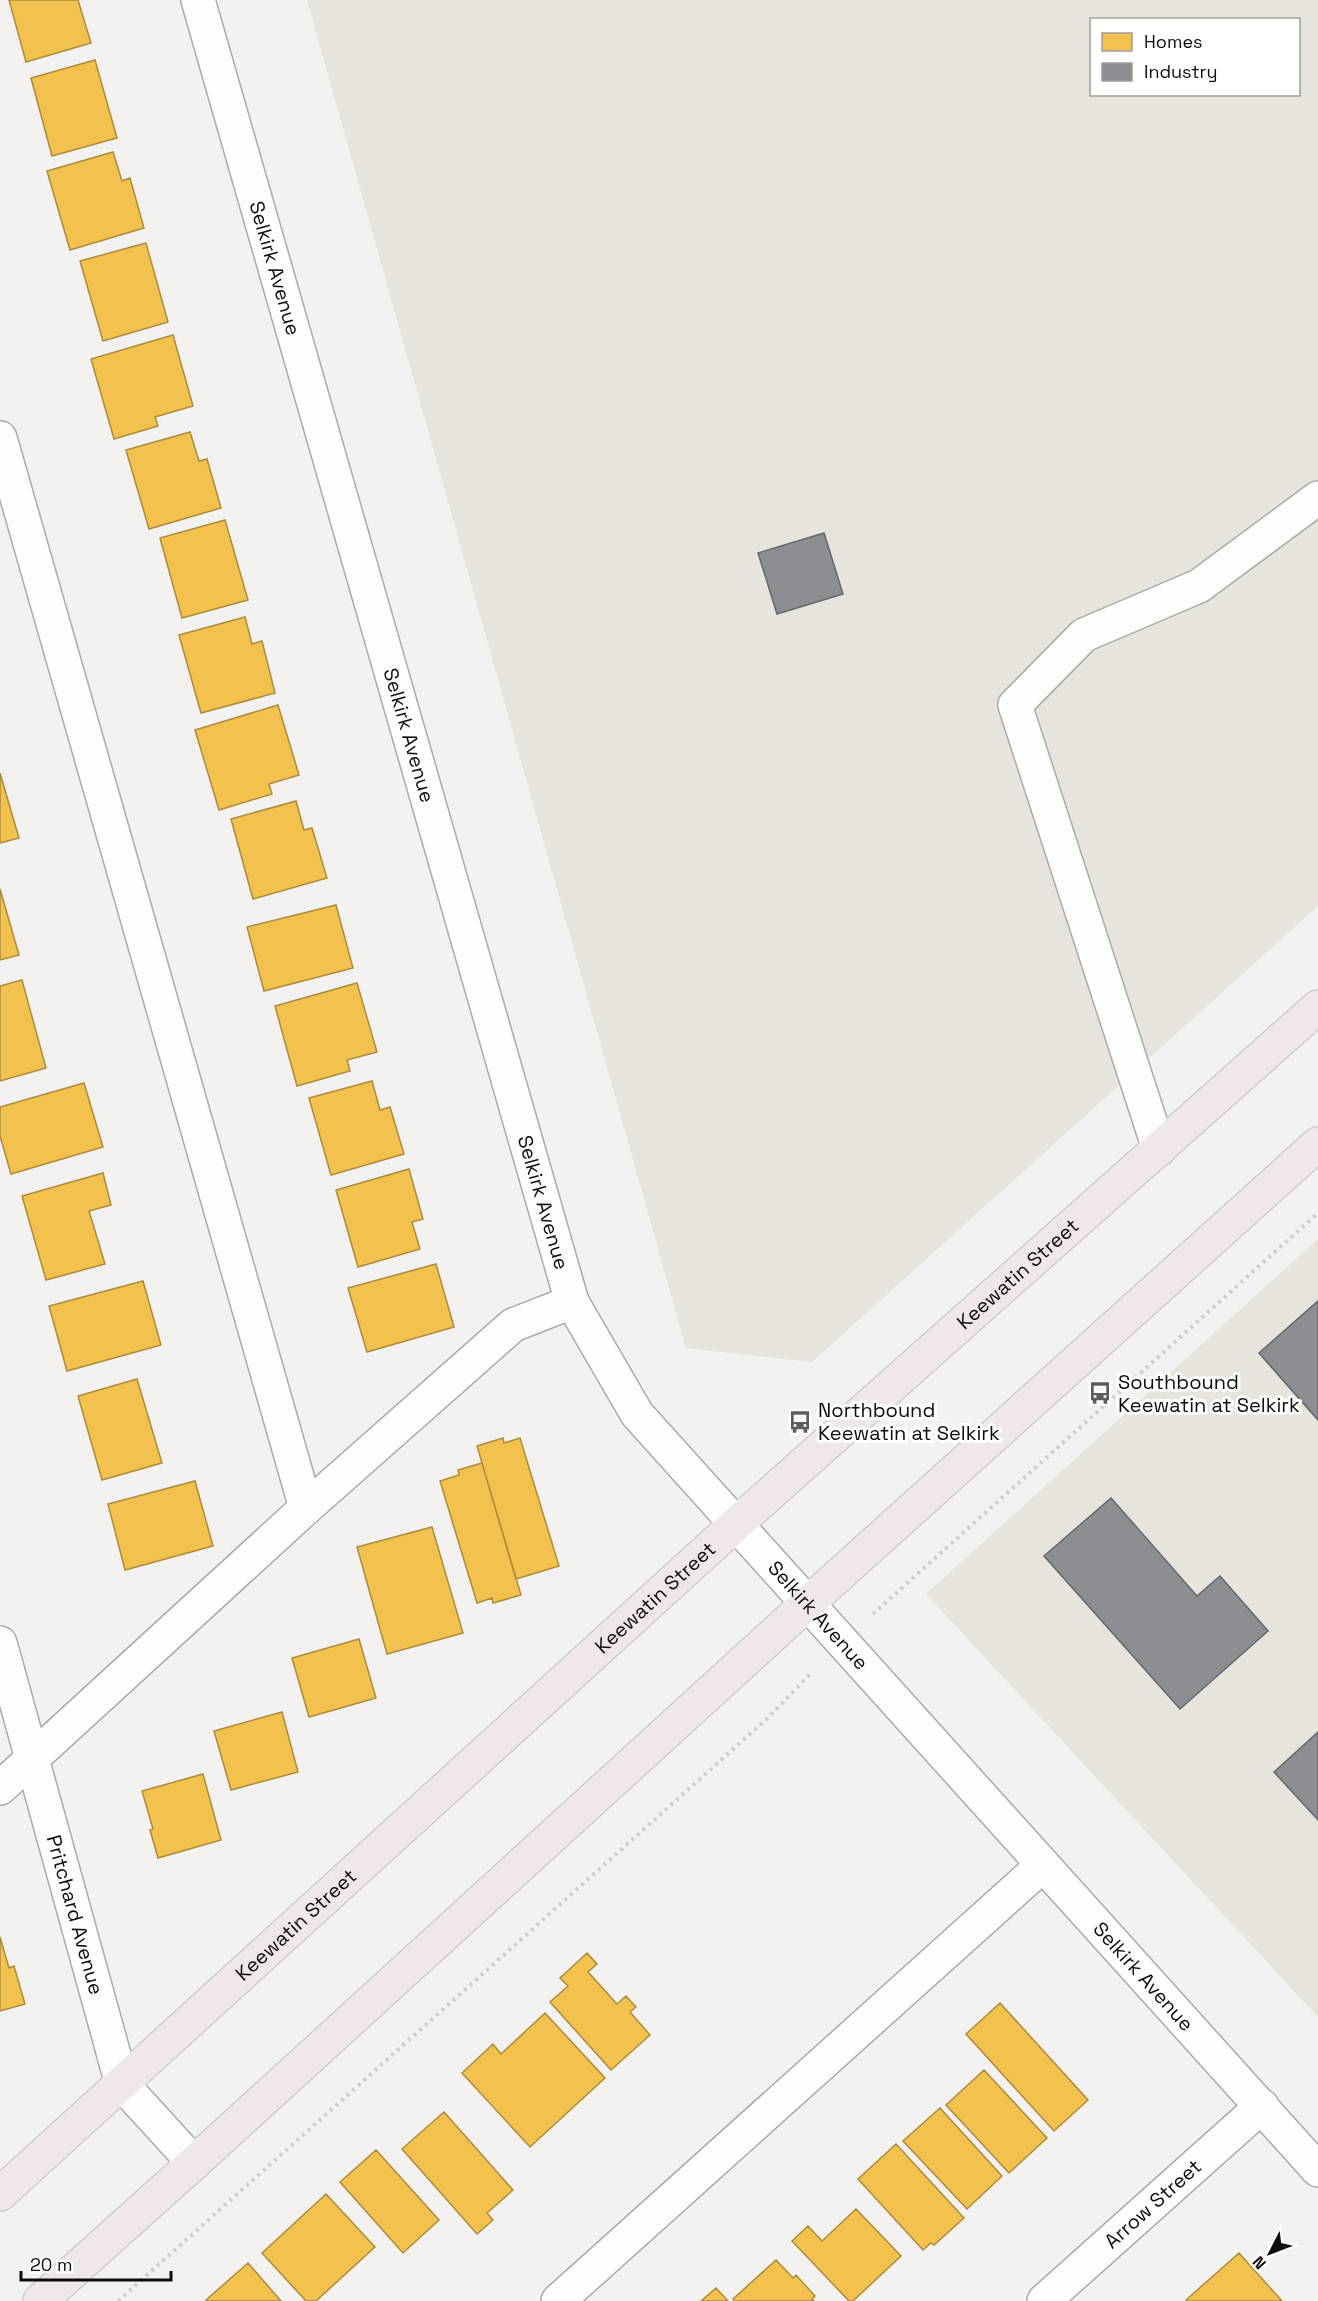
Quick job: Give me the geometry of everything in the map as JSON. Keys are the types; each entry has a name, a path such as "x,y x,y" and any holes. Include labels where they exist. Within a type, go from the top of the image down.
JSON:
{"main road":[{"name":"Keewatin Street","path":"0,2194 736,1524 1318,1007"},
{"path":"40,2301 808,1603 1318,1144"}],"street":[{"name":"Selkirk Avenue","path":"198,0 572,1302 637,1414 1318,2170"},
{"path":"0,438 306,1508"},
{"path":"1160,1149 1016,705 1084,635 1199,586 1318,498"},
{"path":"0,1788 306,1508 513,1324 572,1302"},
{"name":"Pritchard Avenue","path":"0,1643 122,2084 194,2163"},
{"path":"558,2301 1043,1865"},
{"name":"Arrow Street","path":"1044,2301 1262,2106"}],"path":[{"path":"118,2301 760,1725 842,1641 1318,1213"}],"shaded area":[{"path":"307,0 1318,0 1318,906 812,1362 686,1348"},
{"path":"1318,1239 1318,2017 926,1594"}],"building: Homes":[{"path":"9,0 78,0 91,43 26,62"},
{"path":"95,60 117,138 52,156 31,78"},
{"path":"113,152 122,181 130,178 144,228 70,250 47,171"},
{"path":"146,243 168,322 103,341 80,261"},
{"path":"173,335 193,406 155,417 158,426 114,439 91,359"},
{"path":"190,432 199,461 207,459 221,508 149,529 126,450"},
{"path":"225,520 248,600 182,618 160,538"},
{"path":"245,617 252,644 262,641 275,693 201,713 179,635"},
{"path":"278,705 299,775 269,784 272,794 219,810 195,730"},
{"path":"0,773 19,838 0,843"},
{"path":"296,801 304,830 312,828 327,878 253,899 231,819"},
{"path":"0,889 19,955 0,960"},
{"path":"336,905 353,968 264,991 247,927"},
{"path":"22,980 46,1068 0,1081 0,986"},
{"path":"357,983 377,1052 347,1060 350,1071 297,1086 275,1006"},
{"path":"372,1081 380,1110 390,1107 404,1154 331,1175 309,1098"},
{"path":"84,1083 103,1147 11,1174 0,1136 0,1107"},
{"path":"409,1169 423,1219 412,1222 420,1249 358,1267 336,1190"},
{"path":"103,1173 111,1205 89,1211 105,1264 46,1280 22,1196"},
{"path":"436,1264 454,1327 367,1352 348,1288"},
{"path":"143,1281 161,1345 67,1371 49,1306"},
{"path":"137,1379 162,1463 102,1480 78,1396"},
{"path":"503,1438 504,1443 520,1438 559,1566 516,1579 477,1446"},
{"path":"482,1463 521,1595 493,1603 492,1598 477,1603 440,1481 459,1475 458,1470"},
{"path":"195,1481 213,1546 125,1570 108,1504"},
{"path":"432,1527 463,1633 387,1654 357,1547"},
{"path":"359,1639 376,1698 309,1717 292,1658"},
{"path":"282,1712 298,1772 231,1790 214,1731"},
{"path":"203,1774 221,1840 158,1858 150,1830 153,1829 142,1791"},
{"path":"0,1937 9,1968 14,1966 25,2004 0,2011"},
{"path":"587,1953 597,1964 588,1972 617,2004 626,1996 636,2007 630,2012 650,2035 611,2070 550,2002 568,1986 560,1978"},
{"path":"1000,2003 1088,2100 1054,2131 966,2034"},
{"path":"545,2013 605,2078 530,2147 462,2073 493,2044 501,2054"},
{"path":"984,2070 1047,2138 1009,2173 946,2105"},
{"path":"940,2108 1002,2176 967,2209 903,2141"},
{"path":"444,2112 513,2190 487,2213 493,2220 477,2234 402,2149"},
{"path":"896,2144 964,2218 934,2245 931,2243 923,2250 858,2179"},
{"path":"376,2150 439,2220 403,2253 340,2182"},
{"path":"326,2194 375,2247 316,2301 306,2301 262,2253"},
{"path":"856,2209 901,2256 853,2301 849,2301 792,2241 808,2226 822,2241"},
{"path":"1239,2253 1282,2301 1186,2300"},
{"path":"776,2260 793,2278 796,2275 815,2296 812,2299 814,2301 735,2301 733,2299"},
{"path":"248,2263 281,2301 206,2300"},
{"path":"716,2288 728,2301 701,2301"}],"building: Industry":[{"path":"824,533 843,594 777,614 758,553"},
{"path":"1318,1301 1318,1420 1259,1353"},
{"path":"1111,1498 1197,1596 1220,1576 1268,1631 1180,1709 1044,1556"},
{"path":"1318,1732 1318,1820 1274,1772"}],"place":[{"name":"Southbound Keewatin at Selkirk","path":"1100,1393"},
{"name":"Northbound Keewatin at Selkirk","path":"800,1422"}]}
